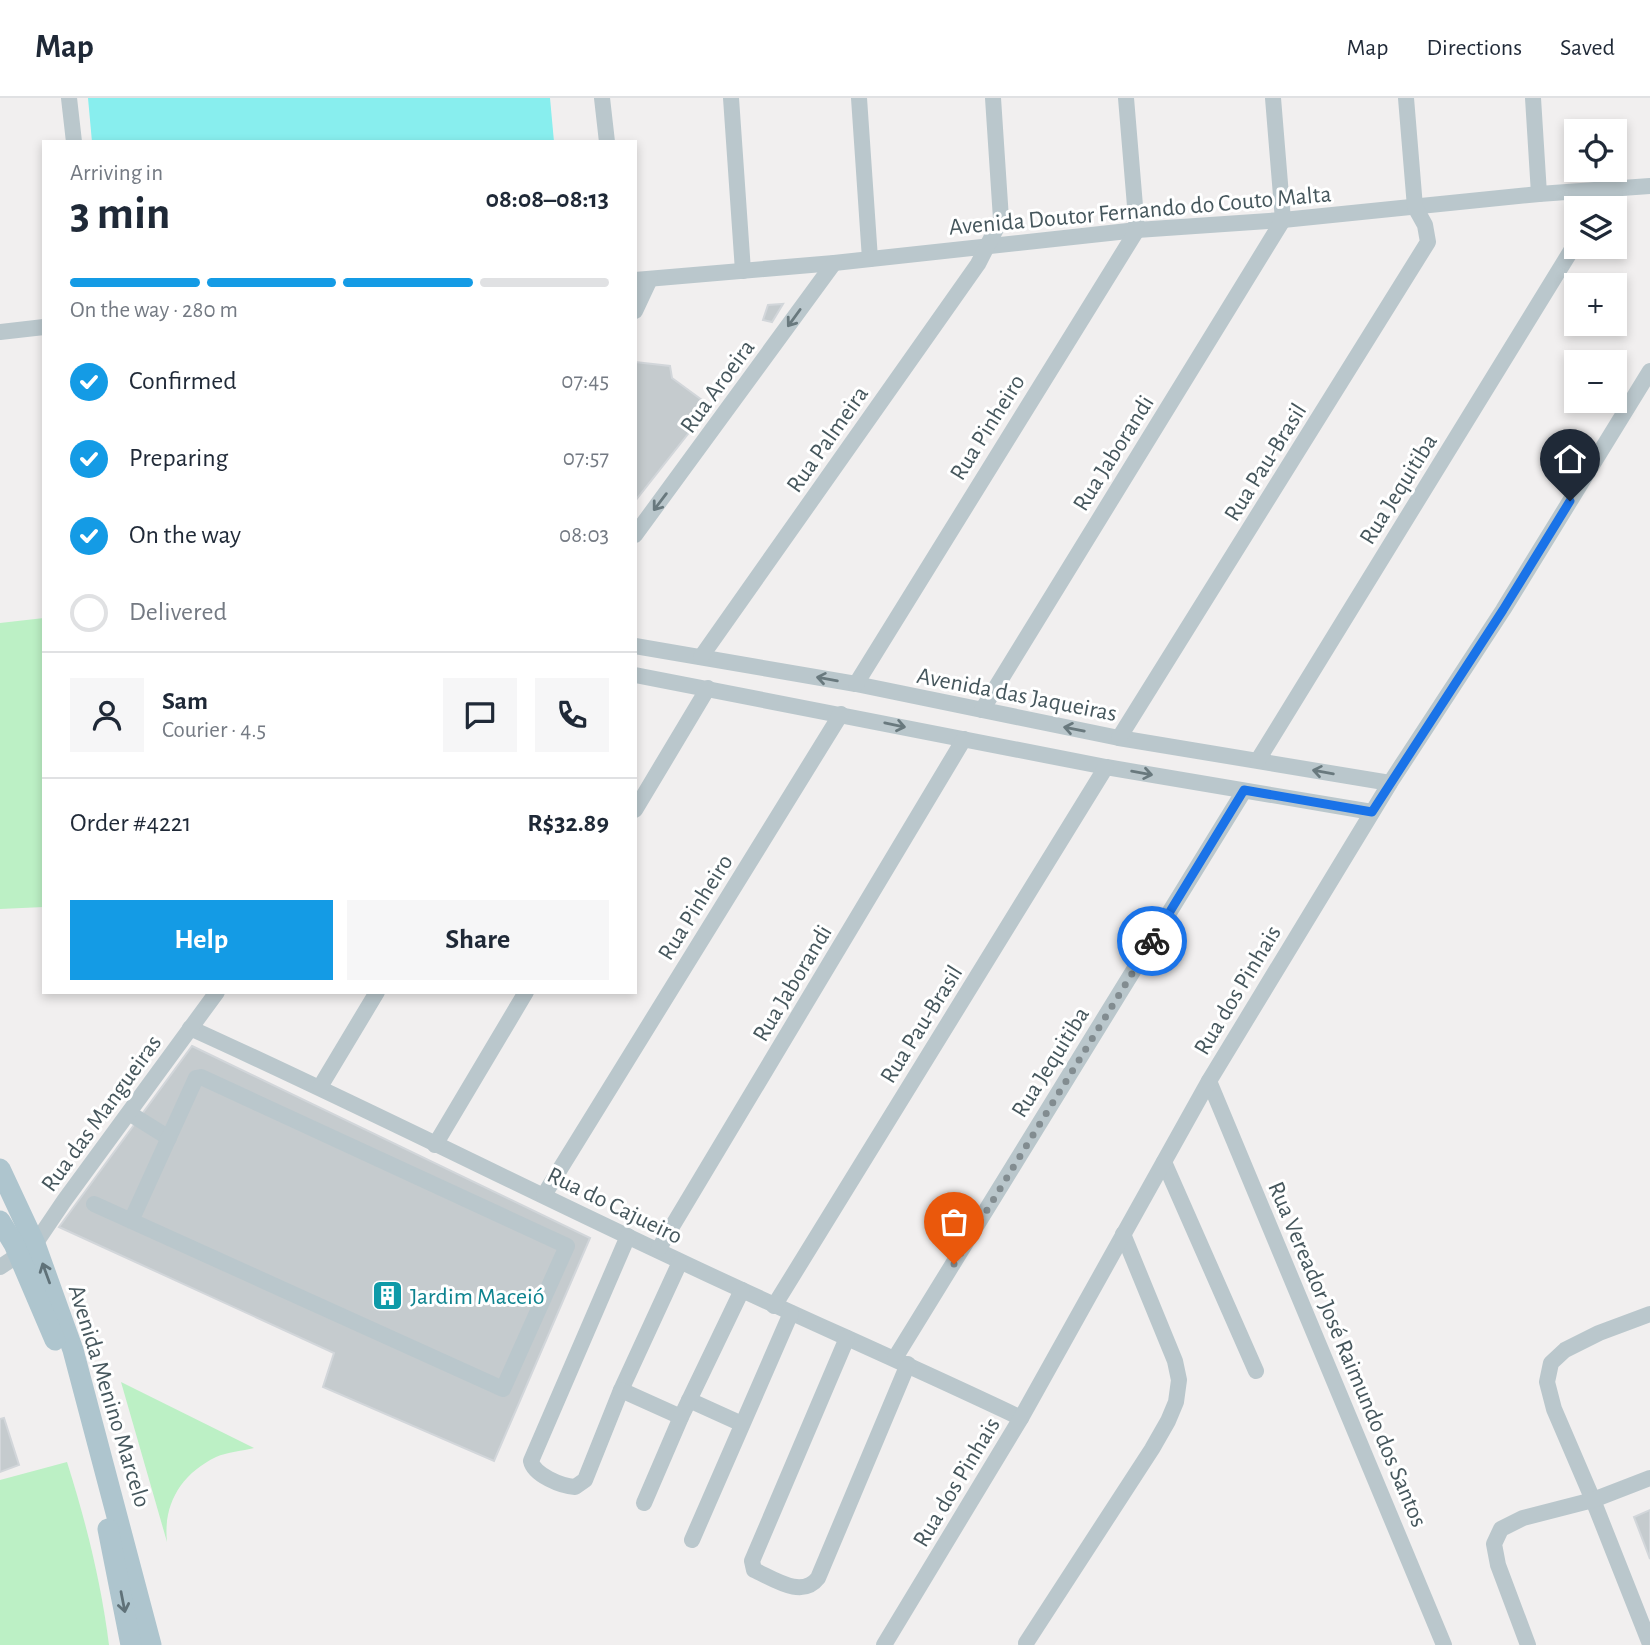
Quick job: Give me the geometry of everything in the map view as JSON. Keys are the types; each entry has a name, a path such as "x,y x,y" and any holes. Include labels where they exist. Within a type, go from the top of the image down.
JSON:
{"main road":[{"name":"Avenida Menino Marcelo","path":"0,1169 90,1456 109,1531 131,1645"},
{"name":"Avenida Menino Marcelo","path":"0,1221 27,1250 73,1350 151,1645"}],"street":[{"path":"69,98 74,140"},
{"path":"603,98 607,140"},
{"path":"731,98 743,271"},
{"path":"859,98 870,258"},
{"name":"Rua Palmeira","path":"701,657 978,264 988,245 1001,219 993,98"},
{"path":"1126,98 1137,230"},
{"path":"1273,98 1283,220"},
{"path":"1406,98 1415,207"},
{"path":"1533,98 1539,194"},
{"name":"Avenida Doutor Fernando do Couto Malta","path":"643,280 834,263 1137,230 1283,220 1539,194 1650,186"},
{"path":"1605,196 1609,189"},
{"name":"Rua Pau-Brasil","path":"1119,738 1428,242 1425,225 1415,207"},
{"name":"Rua Jaborandi","path":"982,710 1283,220"},
{"name":"Rua Pinheiro","path":"856,684 1137,230"},
{"name":"Rua Jequitiba","path":"1258,760 1566,259"},
{"name":"Rua Aroeira","path":"637,532 834,263"},
{"path":"637,303 643,280"},
{"path":"0,332 42,327"},
{"name":"Rua dos Pinhais","path":"884,1645 1021,1419 1209,1081 1390,783 1503,610 1650,371"},
{"name":"Avenida das Jaqueiras","path":"637,646 856,684 1119,738 1390,783"},
{"path":"637,675 1107,767 1372,812"},
{"path":"637,807 708,688"},
{"name":"Rua Pinheiro","path":"544,1195 841,713"},
{"path":"1022,719 1023,750"},
{"name":"Rua Jaborandi","path":"658,1250 964,739"},
{"name":"Rua Pau-Brasil","path":"774,1306 1107,767"},
{"name":"Rua Jequitiba","path":"847,1338 752,1561 754,1570 800,1589 810,1587 818,1578 902,1361 1244,790"},
{"name":"Rua das Mangueiras","path":"27,1250 64,1201 134,1118 215,994"},
{"path":"320,1087 376,994"},
{"path":"435,1145 525,994"},
{"name":"Rua do Cajueiro","path":"190,1028 320,1087 680,1262 902,1361 1021,1419"},
{"path":"94,1204 131,1221 503,1389 567,1249 565,1244 201,1077 197,1078 131,1221"},
{"name":"Rua Vereador José Raimundo dos Santos","path":"1209,1081 1444,1645"},
{"path":"134,1118 169,1139"},
{"path":"1164,1162 1256,1371"},
{"path":"1026,1643 1152,1449 1176,1402 1178,1380 1175,1360 1123,1234"},
{"path":"628,1236 531,1461 537,1472 568,1487 580,1485 584,1480 621,1390 680,1262"},
{"path":"0,1267 27,1250"},
{"path":"644,1503 681,1417 742,1290"},
{"path":"692,1540 792,1313"},
{"path":"1650,1314 1565,1350 1551,1363 1547,1382 1554,1409 1650,1644"},
{"path":"621,1390 681,1417"},
{"path":"689,1400 742,1424"},
{"path":"1528,1645 1498,1565 1494,1544 1501,1529 1523,1518 1593,1500 1650,1478"}],"green space":[{"path":"42,618 42,907 0,909 0,623"},
{"path":"121,1382 254,1448 216,1457 184,1481 168,1515 167,1542"},
{"path":"67,1462 92,1552 109,1645 0,1645 0,1480"}],"water":[{"path":"88,98 550,98 554,140 92,140"}],"building":[{"path":"783,304 772,322 763,320 768,305"},
{"path":"637,362 670,366 672,378 710,406 637,498"},
{"name":"Jardim Maceió","path":"192,1046 590,1238 494,1461 323,1387 334,1353 59,1227"},
{"path":"4,1418 19,1465 0,1472 0,1419"},
{"path":"1650,1510 1650,1559 1634,1517"}],"way so far":[{"path":"954,1264 1152,941"}],"place":[{"name":"Jardim Maceió","path":"387,1296"}],"route":[{"path":"1152,941 1244,790 1372,812 1570,501"}]}
